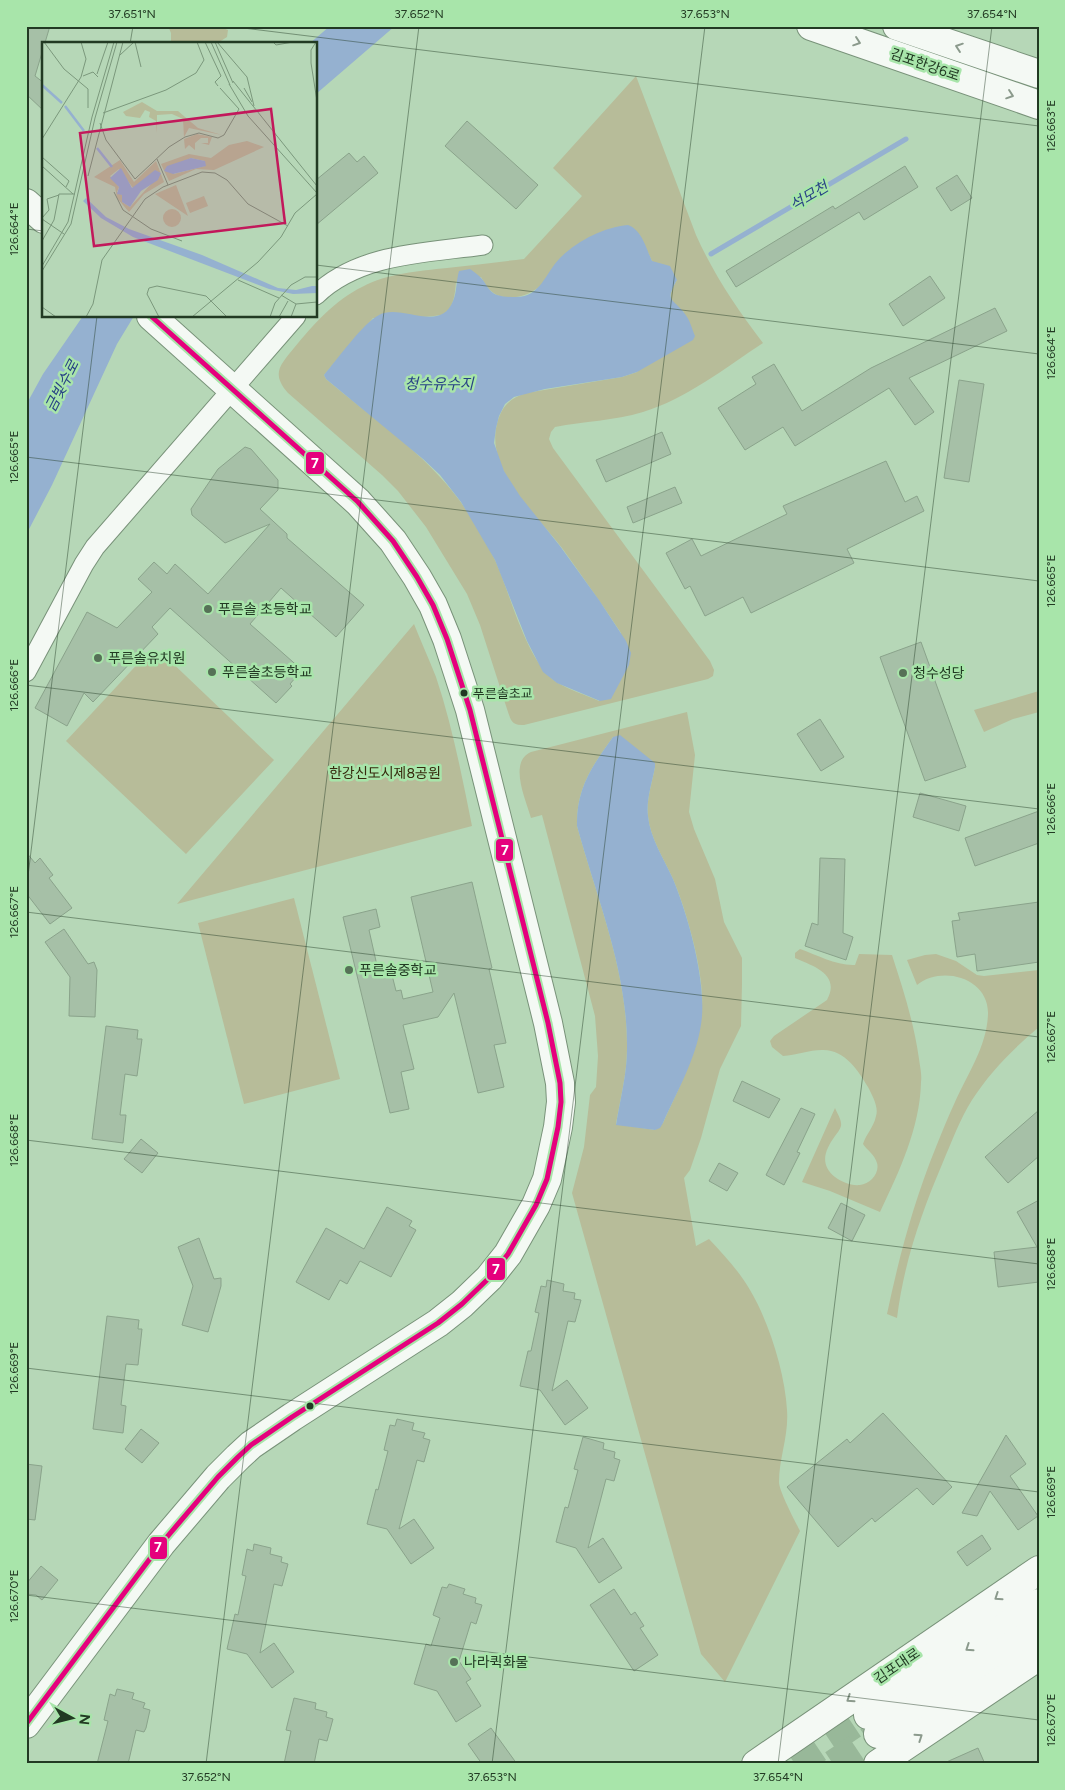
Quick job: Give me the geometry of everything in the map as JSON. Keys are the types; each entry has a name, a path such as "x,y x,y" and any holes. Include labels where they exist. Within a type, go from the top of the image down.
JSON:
{"street":[{"name":"김포한강6로","path":"810,26 1039,105"},
{"name":"김포한강6로","path":"897,26 1039,74"},
{"path":"26,203 42,217"},
{"path":"318,293 336,279 358,268 384,259 483,246"},
{"path":"26,672 95,547 294,318"},
{"path":"26,1724 161,1544 218,1477 238,1457 279,1425 438,1323 462,1304 489,1278 508,1254 536,1205 547,1179 558,1127 560,1083 548,1023 470,710 447,639 433,606 417,577 393,541 370,515 154,319"},
{"name":"김포대로","path":"756,1764 1039,1570"},
{"name":"김포대로","path":"1039,1602 873,1724 955,1681 1039,1629"},
{"path":"878,1764 1039,1656"}],"green space":[{"path":"168,26 218,26 228,30 227,37 219,42 171,42 171,33"},
{"path":"636,76 703,250 726,291 763,343 705,382 675,399 643,412 555,427 549,439 553,448 710,661 714,670 713,676 708,679 520,725 512,721 480,625 467,594 426,527 398,491 382,475 288,393 280,380 279,370 285,360 325,314 352,292 372,282 415,272 524,259 582,196 553,168","holes":["639,234 652,261 677,280 672,290 671,298 684,312 637,372 622,377 520,395 507,404 497,424 495,441 506,475 527,506 562,548 621,633 599,701 558,683 547,674 537,661 520,627 491,552 470,515 446,483 414,451 326,379 324,375 373,318 421,317 444,314 452,304 456,282 481,277 488,288 497,295 511,298 518,297 532,292 543,283"]},
{"name":"한강신도시제8공원","path":"414,624 442,695 472,826 177,904"},
{"path":"164,655 274,760 186,854 66,741 144,657 154,666"},
{"path":"1039,691 1039,712 1013,719 984,732 974,710"},
{"path":"687,712 695,755 689,812 715,879 724,922 742,958 741,1026 720,1069 701,1138 690,1170 684,1178 696,1246 709,1239 726,1257 746,1283 770,1332 783,1380 787,1410 787,1428 779,1482 784,1499 800,1531 725,1682 701,1654 572,1193 584,1147 590,1095 596,1087 598,1056 595,1016 542,815 531,818 520,782 521,764 524,757 531,752","holes":["613,737 655,767 648,804 649,824 654,840 673,879 688,923 697,959 702,991 701,1021 694,1051 663,1123 655,1130 616,1124 627,1058 626,1020 617,964 610,936 577,826 577,813 582,789 592,768"]},
{"path":"294,898 340,1079 244,1104 198,923"},
{"path":"800,949 834,962 848,965 855,965 859,954 892,955 904,993 914,1032 920,1068 920,1099 913,1133 880,1212 830,1191 802,1182 835,1108 841,1126 826,1152 825,1162 830,1172 844,1182 860,1185 867,1183 876,1174 878,1167 875,1158 863,1144 875,1120 876,1105 868,1087 850,1062 837,1053 830,1051 817,1050 783,1056 772,1047 770,1041 774,1036 827,1000 830,991 828,977 823,972 795,958 795,953"},
{"path":"936,954 956,961 977,975 984,976 1039,970 1039,1027 995,1070 972,1100 960,1122 914,1238 904,1277 897,1318 887,1314 914,1209 945,1125 981,1048 987,1026 986,1002 981,991 973,984 962,978 939,976 927,979 917,985 907,960"}],"water":[{"path":"330,26 395,26 318,92 318,42 311,42"},
{"name":"청수유수지","path":"628,225 633,227 640,235 652,261 670,266 677,280 671,296 688,319 695,336 693,340 637,372 622,377 545,389 514,397 505,404 499,416 494,443 504,471 520,496 560,546 599,600 626,641 631,653 629,665 611,699 600,701 557,683 543,672 527,641 495,560 461,502 440,475 423,459 326,379 324,375 358,333 379,315 388,312 398,312 430,317 447,311 454,298 459,271 470,269 497,295 509,297 524,296 537,289 560,258 574,246 600,232"},
{"name":"금빛수로","path":"82,318 133,318 117,344 52,485 26,535 26,405 43,374"},
{"path":"620,735 655,763 648,804 649,824 654,840 673,879 690,928 701,983 702,1016 697,1044 663,1123 660,1128 655,1130 616,1125 627,1058 626,1020 617,964 610,936 577,826 577,813 582,789 598,758 613,737"}],"building":[{"path":"26,26 50,26 45,42 42,42 42,53 35,76 42,81 42,109 26,94"},
{"path":"467,121 538,185 516,209 445,146"},
{"path":"349,153 357,162 364,156 378,173 318,223 318,178"},
{"path":"905,166 918,187 864,220 859,212 736,287 726,271 833,206 835,209"},
{"path":"957,175 972,198 951,211 936,188"},
{"path":"930,276 945,298 903,326 889,304"},
{"path":"995,308 1007,331 909,378 934,412 915,425 889,388 795,446 783,427 745,450 718,408 756,384 752,377 774,364 802,411 871,368"},
{"path":"959,380 984,384 969,482 944,478"},
{"path":"662,432 671,454 606,482 596,460"},
{"path":"245,447 251,449 278,480 278,490 260,509 287,534 287,538 364,605 336,637 281,588 250,624 302,670 290,684 292,686 276,703 170,608 152,627 158,634 93,702 84,693 67,726 35,708 87,612 117,628 152,592 138,579 154,562 167,574 175,564 208,594 270,524 225,543 192,515 191,509 218,469"},
{"path":"886,461 905,502 917,496 924,511 847,549 854,563 751,613 743,597 705,616 690,586 685,589 666,553 692,539 701,556 787,514 783,506"},
{"path":"675,487 682,503 633,523 627,507"},
{"path":"921,642 966,767 925,781 880,657"},
{"path":"820,719 844,757 821,771 797,734"},
{"path":"920,793 966,806 959,831 913,817"},
{"path":"1039,811 1039,843 975,866 965,838"},
{"path":"26,852 35,863 40,858 53,875 49,878 72,908 50,924 26,893"},
{"path":"820,858 845,859 843,933 853,937 846,960 805,946 812,923 818,925"},
{"path":"472,882 492,968 489,969 506,1043 494,1045 504,1087 478,1093 454,993 438,1017 403,1025 414,1069 401,1072 409,1109 390,1113 343,917 376,909 380,927 369,930 378,970 390,967 396,991 401,990 403,999 433,992 411,897"},
{"path":"1039,902 1039,962 977,971 975,954 957,957 952,921 960,920 958,913"},
{"path":"64,929 88,964 94,962 97,970 95,1017 69,1016 70,977 45,942"},
{"path":"106,1026 138,1030 137,1039 142,1039 137,1076 125,1074 120,1115 126,1115 123,1143 92,1139"},
{"path":"742,1081 780,1099 769,1118 733,1101"},
{"path":"801,1108 815,1114 797,1152 800,1153 784,1185 766,1175"},
{"path":"1039,1110 1039,1156 1008,1183 985,1157"},
{"path":"141,1139 158,1153 142,1173 124,1159"},
{"path":"719,1163 738,1173 727,1191 709,1181"},
{"path":"1039,1200 1039,1282 998,1287 994,1252 1037,1247 1017,1212"},
{"path":"841,1203 865,1215 852,1241 828,1228"},
{"path":"387,1207 412,1221 409,1226 416,1230 391,1277 360,1261 347,1284 340,1280 329,1300 296,1282 326,1228 364,1249"},
{"path":"199,1238 214,1279 221,1278 221,1286 208,1332 182,1325 193,1286 178,1247"},
{"path":"547,1280 564,1284 563,1291 575,1293 574,1299 581,1300 575,1322 568,1321 552,1391 567,1380 588,1408 565,1425 540,1390 520,1386 528,1351 531,1351 539,1313 535,1312 541,1286 546,1287"},
{"path":"107,1316 139,1320 138,1329 142,1329 138,1365 126,1364 121,1405 126,1406 123,1433 93,1429"},
{"path":"883,1413 952,1487 933,1505 917,1488 875,1522 872,1518 838,1547 787,1487 847,1439 850,1443"},
{"path":"397,1419 414,1423 412,1430 425,1433 423,1438 430,1440 424,1462 417,1460 399,1529 414,1519 434,1548 411,1564 387,1529 367,1524 388,1451 384,1450 390,1425 395,1426"},
{"path":"141,1429 159,1443 142,1463 125,1449"},
{"path":"1006,1435 1026,1464 1010,1476 1038,1516 1018,1530 990,1491 977,1516 962,1513"},
{"path":"583,1437 604,1443 603,1449 615,1452 614,1458 620,1460 614,1481 606,1479 588,1548 603,1538 622,1568 599,1583 576,1548 556,1542 565,1507 568,1508 578,1470 574,1469"},
{"path":"26,1464 42,1466 35,1520 26,1519"},
{"path":"982,1535 991,1549 967,1566 957,1552"},
{"path":"254,1544 271,1548 270,1554 282,1557 281,1562 288,1564 282,1586 274,1584 260,1653 274,1643 294,1672 272,1688 247,1654 227,1649 235,1614 238,1615 246,1576 242,1575 247,1549 253,1551"},
{"path":"41,1566 58,1580 42,1600 36,1595 26,1594 26,1584"},
{"path":"449,1584 465,1589 463,1594 476,1598 475,1603 482,1605 476,1624 471,1622 459,1661 471,1679 466,1682 481,1706 456,1722 437,1691 414,1684 426,1644 431,1646 440,1618 433,1615 442,1587 447,1588"},
{"path":"614,1589 631,1615 635,1612 644,1626 640,1628 658,1655 634,1671 590,1605"},
{"path":"117,1689 134,1693 132,1699 145,1703 143,1708 150,1710 146,1728 144,1732 136,1730 128,1764 97,1764 108,1721 104,1720 110,1694 115,1696"},
{"path":"294,1698 316,1703 315,1709 327,1712 326,1717 333,1719 327,1741 319,1739 314,1764 284,1764 291,1731 286,1730"},
{"path":"491,1728 517,1764 482,1764 468,1744"},
{"path":"978,1748 985,1764 942,1764"}],"waterway":[{"name":"석모천","path":"711,254 906,139"}],"tunnel":[{"path":"795,1764 868,1715"},
{"path":"833,1764 878,1734"}],"transit line":[{"name":"7","path":"26,1724 161,1544 218,1477 238,1457 251,1445 292,1417 438,1323 462,1304 489,1278 508,1254 536,1205 547,1179 558,1127 561,1102 560,1083 548,1023 470,710 447,639 433,605 393,541 358,502 153,318"}],"place":[{"name":"푸른솔 초등학교","path":"208,609"},
{"name":"푸른솔유치원","path":"98,658"},
{"name":"푸른솔초등학교","path":"212,672"},
{"name":"청수성당","path":"903,673"},
{"name":"푸른솔초교","path":"464,693"},
{"name":"푸른솔중학교","path":"349,970"},
{"name":"나라퀵화물","path":"454,1662"}]}
